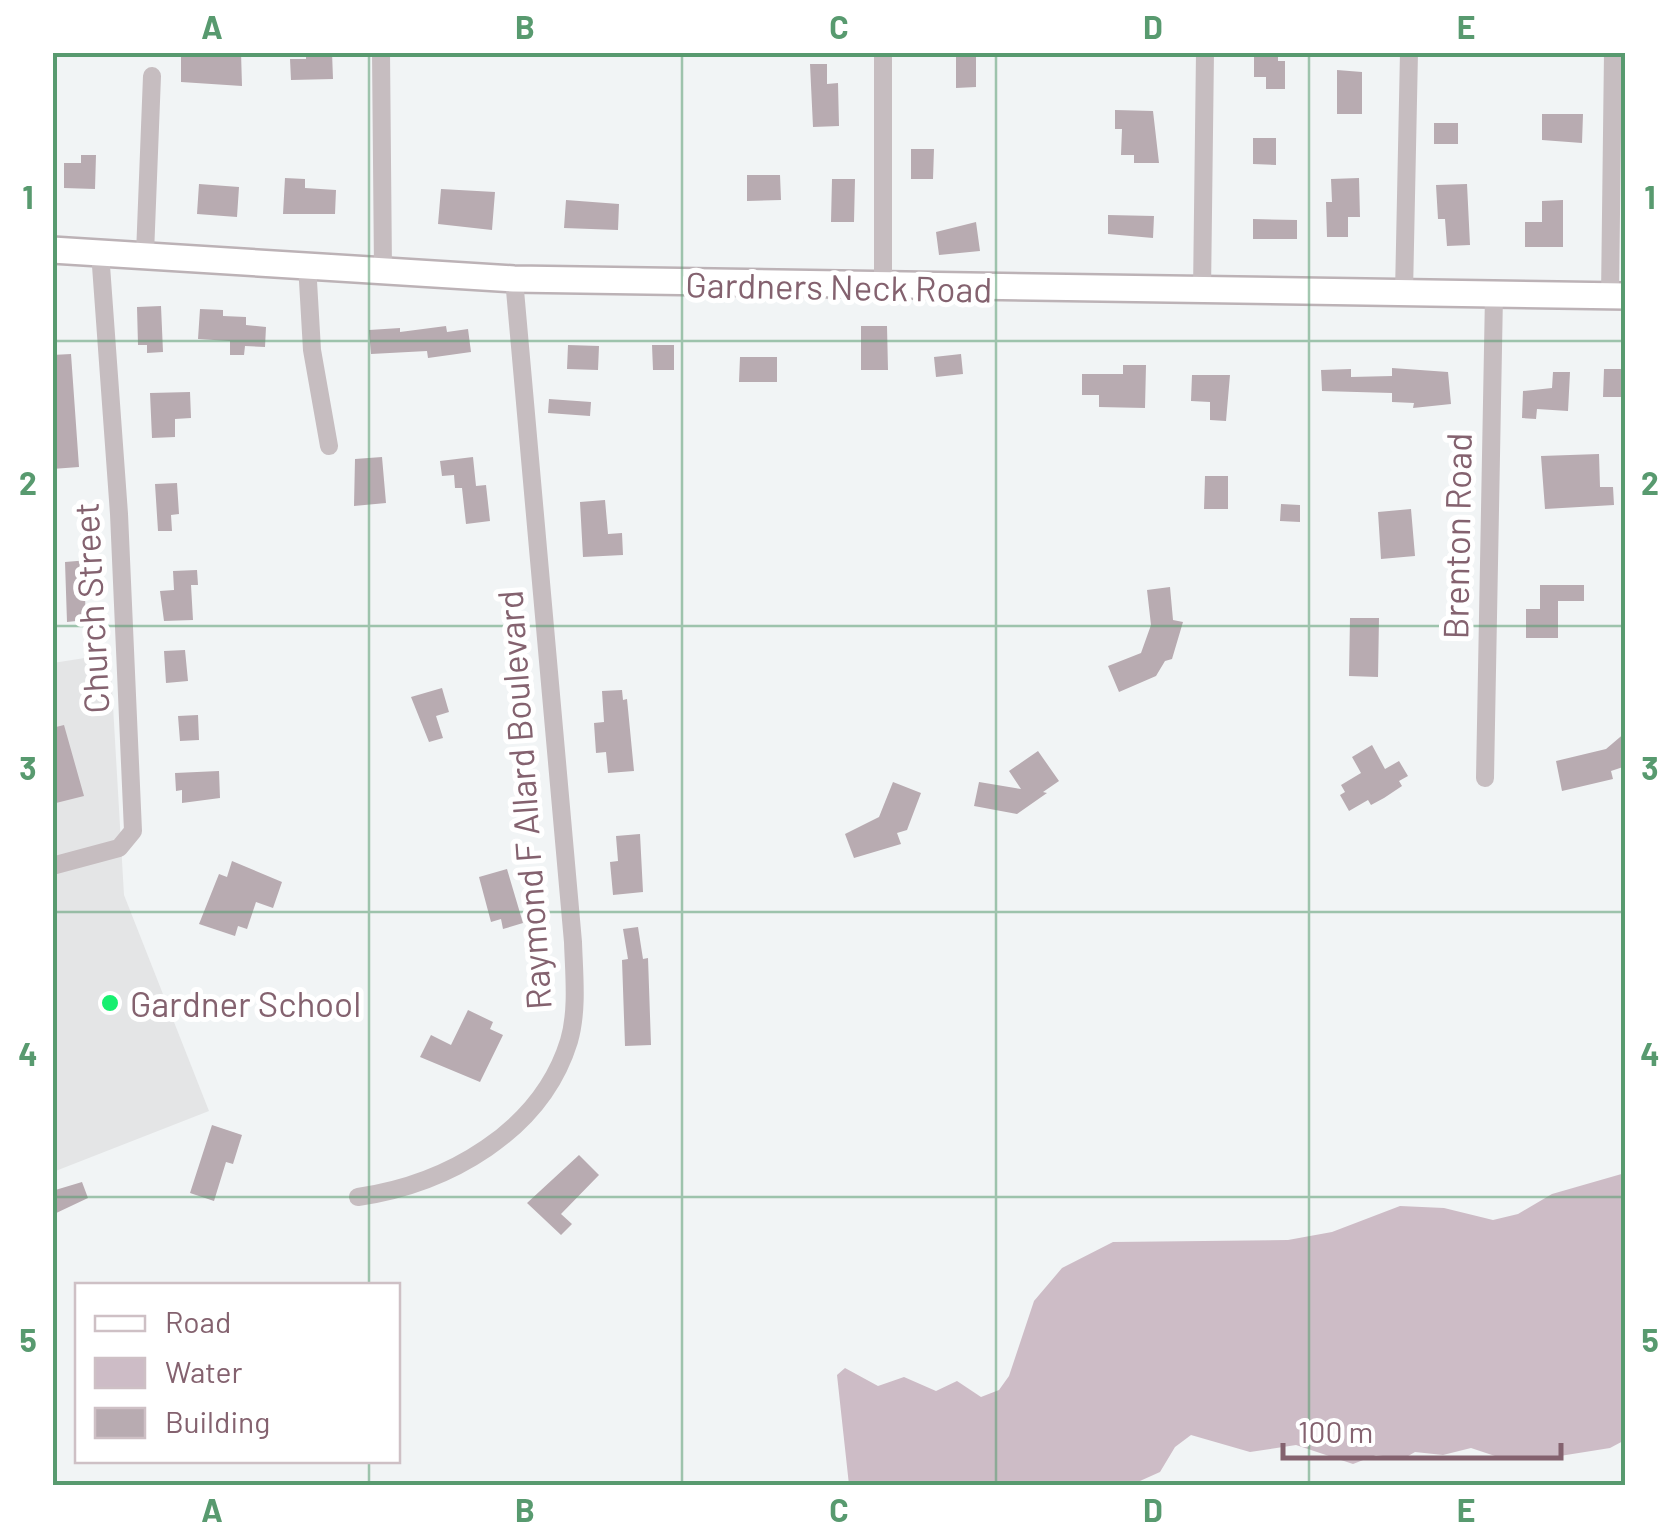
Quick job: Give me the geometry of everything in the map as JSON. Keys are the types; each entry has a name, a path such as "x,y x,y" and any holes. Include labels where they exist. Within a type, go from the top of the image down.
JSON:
{"street":[{"path":"382,52 383,270"},
{"path":"882,52 883,287"},
{"path":"1202,292 1205,52"},
{"path":"1404,293 1409,52"},
{"path":"1613,52 1618,296"},
{"path":"145,254 152,76"},
{"name":"Gardners Neck Road","path":"52,250 514,279 1618,296"},
{"name":"Church Street","path":"52,866 119,848 130,840 132,771 100,252"},
{"path":"307,264 312,350 328,446"},
{"name":"Raymond F Allard Boulevard","path":"358,1198 408,1187 512,1132 536,1104 569,1040 574,1000 573,942 514,279"},
{"name":"Brenton Road","path":"1485,778 1494,295"}],"shaded area":[{"name":"Gardner School","path":"110,654 124,895 209,1111 53,1172 53,663"}],"water":[{"path":"1625,1173 1625,1440 1610,1448 1507,1460 1471,1448 1443,1455 1415,1452 1403,1459 1376,1455 1353,1464 1296,1445 1250,1452 1191,1435 1175,1447 1160,1472 1131,1485 849,1485 837,1375 845,1368 878,1386 904,1377 936,1391 957,1381 981,1397 999,1390 1009,1376 1034,1301 1062,1268 1113,1242 1288,1240 1332,1232 1400,1206 1444,1208 1493,1220 1518,1214 1552,1194"}],"building":[{"path":"181,52 241,52 242,86 181,82"},
{"path":"306,52 332,52 333,79 291,80 290,59 306,59"},
{"path":"956,52 976,52 976,87 956,88"},
{"path":"1254,52 1278,52 1278,61 1285,61 1285,89 1266,89 1266,77 1254,77"},
{"path":"810,64 827,64 827,84 838,83 839,126 813,127"},
{"path":"1337,70 1362,72 1362,114 1337,114"},
{"path":"1115,110 1153,111 1159,163 1134,163 1134,155 1121,155 1122,129 1115,129"},
{"path":"1542,114 1583,114 1582,143 1542,140"},
{"path":"1434,123 1458,123 1458,144 1434,144"},
{"path":"1253,138 1276,138 1276,165 1253,164"},
{"path":"911,149 934,149 933,179 911,179"},
{"path":"81,155 96,155 95,189 64,188 64,163 81,163"},
{"path":"747,175 780,175 781,200 747,201"},
{"path":"285,178 305,179 305,188 336,190 335,214 283,214"},
{"path":"1359,178 1360,217 1348,217 1348,237 1327,237 1326,202 1332,202 1331,179"},
{"path":"832,179 855,179 854,222 831,222"},
{"path":"199,184 239,187 237,217 197,214"},
{"path":"1467,184 1470,245 1447,246 1445,219 1438,219 1436,185"},
{"path":"441,189 495,192 492,230 438,224"},
{"path":"566,200 619,204 618,230 564,228"},
{"path":"1563,200 1563,247 1525,247 1525,222 1542,222 1542,201"},
{"path":"1108,215 1154,216 1153,238 1108,234"},
{"path":"1253,219 1297,220 1297,239 1253,239"},
{"path":"976,222 980,251 939,255 936,232"},
{"path":"161,306 163,352 147,353 147,345 138,345 137,307"},
{"path":"200,309 223,310 223,316 246,317 246,325 266,327 265,347 245,346 244,355 230,355 230,341 198,339"},
{"path":"446,326 447,332 468,329 471,352 428,358 427,351 371,354 369,330 400,328 400,332"},
{"path":"861,326 887,326 888,370 861,370"},
{"path":"568,345 599,346 598,370 567,369"},
{"path":"652,345 674,345 674,370 653,370"},
{"path":"71,354 79,467 52,469 52,355"},
{"path":"961,354 963,374 936,377 934,357"},
{"path":"740,357 777,357 777,382 739,382"},
{"path":"1123,365 1146,365 1145,408 1099,407 1099,395 1082,395 1082,374 1123,374"},
{"path":"1392,368 1448,372 1451,404 1413,408 1414,403 1392,402 1392,393 1322,391 1321,370 1351,369 1351,377 1392,376"},
{"path":"1604,369 1626,369 1626,397 1603,397"},
{"path":"1553,372 1570,372 1568,411 1537,409 1536,419 1522,418 1523,391 1552,388"},
{"path":"1192,375 1230,375 1226,421 1210,420 1210,402 1191,401"},
{"path":"190,392 191,418 175,419 175,437 152,438 150,393"},
{"path":"549,399 591,402 590,416 548,413"},
{"path":"1599,454 1600,487 1613,487 1614,505 1545,509 1541,456"},
{"path":"382,457 386,503 354,506 355,459"},
{"path":"473,457 476,486 486,485 490,521 466,524 462,488 455,488 454,475 442,476 440,461"},
{"path":"1205,476 1228,476 1228,509 1204,509"},
{"path":"177,483 179,514 171,515 172,531 158,531 155,484"},
{"path":"605,500 608,534 622,533 623,555 583,557 580,502"},
{"path":"1281,504 1300,505 1300,522 1280,521"},
{"path":"1411,509 1415,556 1381,559 1378,512"},
{"path":"89,560 92,597 85,597 86,620 67,622 65,562"},
{"path":"197,570 198,585 191,585 193,620 164,621 160,591 174,590 173,571"},
{"path":"1540,585 1584,585 1584,601 1558,601 1558,638 1526,638 1526,609 1540,609"},
{"path":"1170,587 1173,620 1183,622 1172,659 1165,661 1156,676 1119,692 1108,666 1141,653 1151,625 1147,590"},
{"path":"1350,618 1379,618 1378,677 1349,676"},
{"path":"185,650 188,681 166,683 164,651"},
{"path":"442,688 449,712 436,716 443,738 429,742 411,697"},
{"path":"622,690 623,700 627,699 634,771 608,773 606,752 596,753 594,723 604,722 602,691"},
{"path":"198,715 199,740 180,741 178,716"},
{"path":"64,725 84,796 52,804 52,728"},
{"path":"1626,732 1626,766 1611,771 1613,779 1562,791 1556,761 1606,749"},
{"path":"1372,745 1385,769 1399,761 1408,776 1399,781 1402,786 1384,798 1371,805 1368,800 1349,811 1340,795 1345,792 1341,785 1361,773 1352,757"},
{"path":"1038,751 1059,781 1043,792 1047,793 1017,814 974,806 979,782 1021,789 1009,771"},
{"path":"219,771 220,798 182,803 182,790 176,791 175,773"},
{"path":"893,782 921,793 907,830 897,833 901,844 854,858 845,834 879,817"},
{"path":"640,834 643,892 613,895 610,862 618,861 616,836"},
{"path":"232,861 282,882 273,908 256,902 247,929 238,926 235,936 199,924 219,874 227,877"},
{"path":"507,869 523,923 503,929 501,919 491,922 479,877"},
{"path":"638,927 643,959 648,958 651,1045 625,1046 622,960 628,959 623,929"},
{"path":"468,1010 493,1022 490,1029 503,1035 480,1082 420,1057 431,1035 451,1045"},
{"path":"212,1125 242,1135 233,1164 226,1162 214,1201 190,1193"},
{"path":"579,1155 599,1175 561,1214 572,1224 561,1235 527,1203"},
{"path":"82,1182 88,1198 52,1215 52,1191"}],"place":[{"name":"Gardner School","path":"110,1003"}]}
